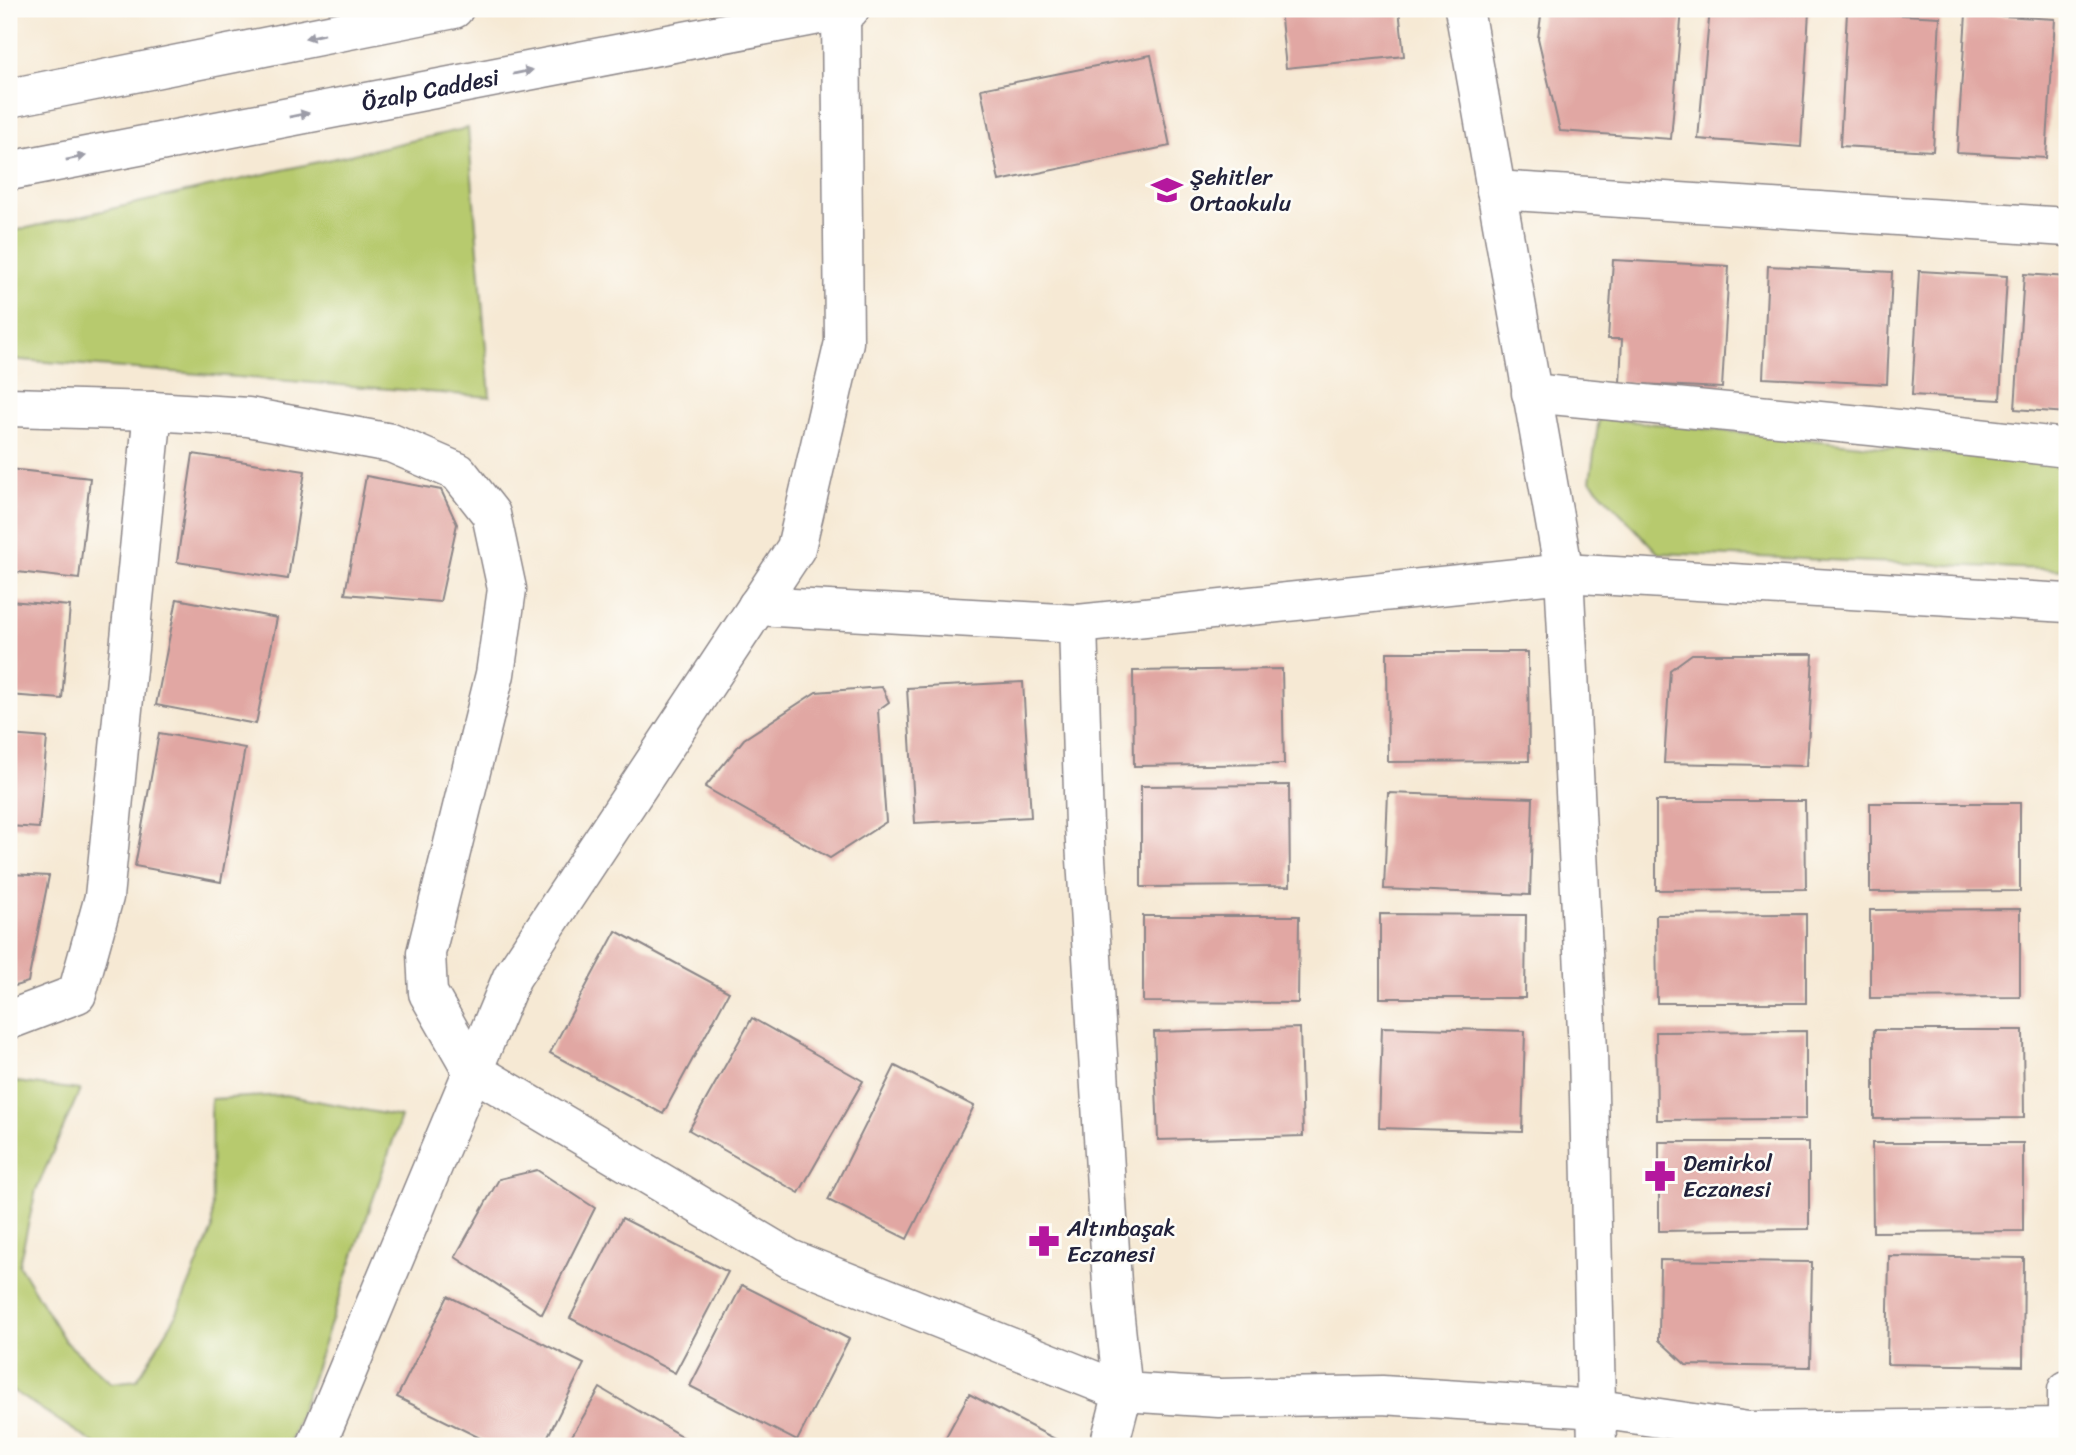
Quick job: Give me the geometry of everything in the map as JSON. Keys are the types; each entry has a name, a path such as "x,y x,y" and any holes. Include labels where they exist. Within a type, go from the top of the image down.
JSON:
{"street":[{"path":"9,98 454,9"},
{"path":"1464,9 1564,573 1588,1051 1597,1446"},
{"path":"316,1446 512,977 796,548 844,342 846,10"},
{"name":"Özalp Caddesi","path":"9,171 846,10"},
{"path":"1496,190 2067,227"},
{"path":"1531,393 2067,448"},
{"path":"9,407 248,417 391,443 458,472 491,514 507,589 495,674 426,953 428,993 472,1070 790,1259 1123,1392 1219,1398 1382,1395 1598,1409 1748,1431 2067,1427"},
{"path":"9,1020 77,995 104,897 153,411"},
{"path":"757,606 1078,624 1564,573 2067,603"},
{"path":"1078,624 1084,826 1113,1300 1123,1392 1109,1446"},
{"path":"2067,1390 2067,1446"}],"green space":[{"path":"468,128 490,397 9,359 9,232"},
{"path":"1599,418 2067,466 2067,570 1658,553 1590,481"},
{"path":"9,1081 80,1090 36,1190 19,1265 65,1341 111,1383 137,1380 176,1316 212,1229 211,1099 285,1095 401,1117 289,1446 98,1446 9,1388"}],"building":[{"path":"1280,9 1399,9 1404,56 1286,68"},
{"path":"1542,9 1682,9 1671,139 1560,131 1538,38"},
{"path":"1710,9 1809,11 1801,147 1698,139"},
{"path":"1847,12 1940,17 1933,151 1840,146"},
{"path":"1966,14 2055,19 2046,158 1957,153"},
{"path":"1151,55 1170,146 999,181 981,89"},
{"path":"1613,260 1729,266 1722,388 1620,383 1622,339 1608,339"},
{"path":"1768,266 1892,272 1887,384 1763,378"},
{"path":"1919,271 2007,276 2000,400 1912,395"},
{"path":"2024,274 2067,277 2067,413 2015,409"},
{"path":"193,454 305,471 288,579 177,562"},
{"path":"9,469 90,478 79,579 9,571"},
{"path":"366,476 441,490 457,524 440,602 345,594"},
{"path":"177,599 277,618 256,724 156,705"},
{"path":"9,601 70,606 62,699 9,695"},
{"path":"1387,652 1528,652 1529,761 1388,762"},
{"path":"1692,654 1813,654 1807,766 1664,763 1670,670"},
{"path":"1282,669 1284,764 1134,766 1133,671"},
{"path":"1023,682 1031,817 915,823 907,688"},
{"path":"882,687 889,702 878,710 886,822 830,858 705,787 744,739 816,692"},
{"path":"159,733 245,748 221,882 135,866"},
{"path":"9,735 47,738 39,828 9,826"},
{"path":"1289,785 1290,886 1141,887 1141,786"},
{"path":"1388,793 1533,798 1530,895 1384,889"},
{"path":"1656,801 1805,801 1806,889 1656,890"},
{"path":"1870,803 2020,803 2020,891 1870,892"},
{"path":"9,874 49,876 28,982 9,988"},
{"path":"2020,909 2020,997 1870,998 1870,910"},
{"path":"1380,914 1526,915 1525,998 1380,998"},
{"path":"1806,914 1806,1003 1657,1003 1656,915"},
{"path":"1143,916 1299,916 1298,1003 1143,1002"},
{"path":"616,931 729,992 663,1114 550,1053"},
{"path":"752,1018 863,1081 799,1193 689,1130"},
{"path":"1382,1027 1525,1031 1522,1132 1379,1128"},
{"path":"1300,1028 1303,1136 1158,1140 1154,1032"},
{"path":"1874,1030 2023,1030 2024,1118 1874,1119"},
{"path":"1806,1031 1806,1119 1657,1120 1656,1032"},
{"path":"895,1066 974,1106 907,1239 828,1200"},
{"path":"1659,1142 1809,1142 1809,1229 1659,1231"},
{"path":"1872,1143 2023,1143 2023,1231 1873,1232"},
{"path":"537,1170 595,1208 542,1314 455,1257 499,1179"},
{"path":"622,1218 728,1272 675,1373 570,1318"},
{"path":"1889,1256 2024,1258 2023,1366 1887,1364"},
{"path":"1660,1260 1812,1262 1810,1367 1686,1365 1659,1340"},
{"path":"742,1285 849,1339 797,1441 690,1386"},
{"path":"448,1296 584,1364 543,1446 496,1446 397,1397"},
{"path":"600,1388 691,1442 689,1446 566,1446"},
{"path":"969,1394 1057,1440 1054,1446 941,1446"}],"place":[{"name":"Şehitler Ortaokulu","path":"1167,190"},
{"name":"Demirkol Eczanesi","path":"1660,1176"},
{"name":"Altınbaşak Eczanesi","path":"1044,1241"}]}
